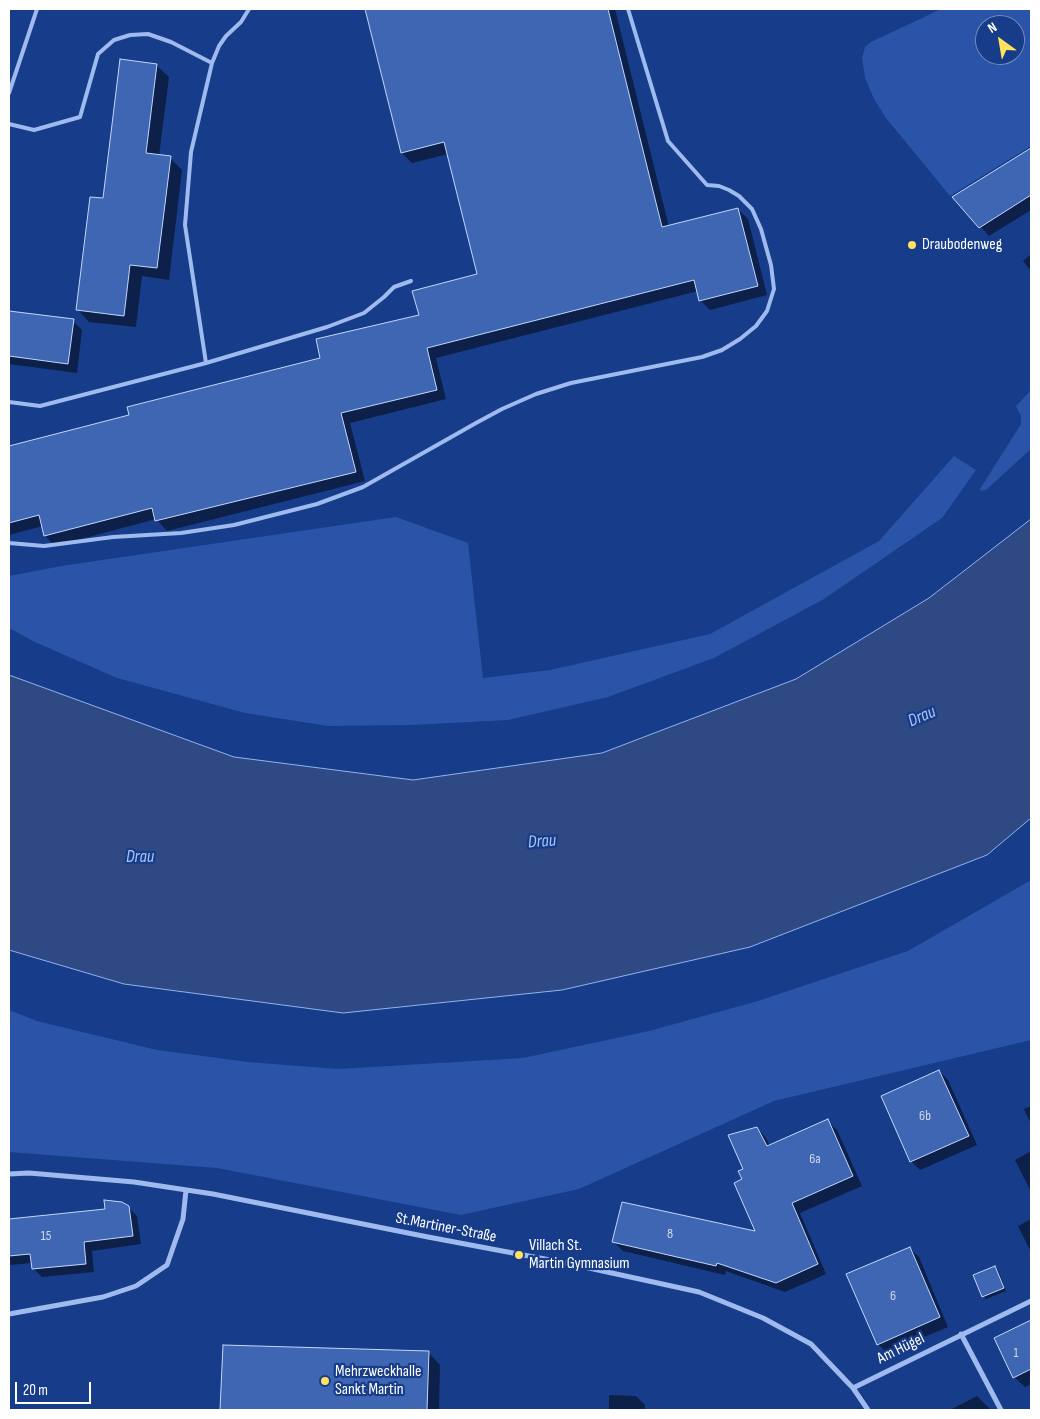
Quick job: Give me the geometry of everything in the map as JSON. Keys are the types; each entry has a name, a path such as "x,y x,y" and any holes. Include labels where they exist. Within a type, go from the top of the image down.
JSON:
{"street":[{"name":"St.Martiner-Straße","path":"9,1174 29,1173 134,1182 213,1194 428,1238 566,1263 699,1292 763,1318 811,1344 853,1388 868,1410"},
{"path":"9,1314 103,1297 136,1286 159,1270 166,1265 183,1219 186,1190"},
{"name":"Am Hügel","path":"853,1388 960,1334 1031,1301"},
{"path":"960,1334 1001,1410"}],"lane":[{"path":"9,93 37,9"},
{"path":"206,363 185,225 191,152 212,63 219,46 249,9"},
{"path":"9,543 44,546 113,538 181,534 234,525 317,504 364,486 494,414 536,394 579,381 702,357 722,350 756,326 767,312 774,289 771,265 761,229 752,209 739,196 719,186 707,185 668,141 628,9"},
{"path":"9,124 34,130 80,117 98,54 114,40 130,35 148,34 172,42 212,63"},
{"path":"9,402 40,406 206,363 327,327 364,313 394,287 411,280"}],"shaded area":[{"path":"941,9 1031,9 1031,146 950,196 886,118 874,99 865,78 862,58 865,47 871,42"},
{"path":"1031,390 1031,449 987,489 981,491 980,489 1021,424 1021,416 1016,406"},
{"path":"954,456 976,470 942,518 824,599 714,658 608,697 508,720 413,725 328,726 245,713 117,678 35,642 9,628 9,576 61,566 396,517 468,543 483,678 550,670 710,634 879,541"},
{"path":"1031,880 1031,1040 774,1101 579,1189 461,1215 217,1168 9,1152 9,1010 37,1021 157,1050 248,1062 338,1069 523,1058 649,1031 758,1001 908,951"}],"water":[{"name":"Drau","path":"1031,519 1031,818 987,855 750,947 562,990 343,1013 124,984 9,950 9,675 234,757 413,780 602,753 796,679 929,598"}],"building":[{"path":"365,9 608,9 662,227 738,208 758,286 699,301 694,280 427,348 437,390 341,413 356,472 155,521 152,508 44,536 39,515 9,523 9,446 129,415 127,407 320,358 316,339 419,315 412,291 477,274 444,142 401,153"},
{"path":"120,59 157,64 146,153 171,156 157,268 130,265 124,316 76,310 90,197 103,198"},
{"path":"1031,148 1031,195 979,228 952,197"},
{"path":"9,311 74,319 68,364 9,356"},
{"path":"939,1070 969,1136 910,1162 881,1096"},
{"path":"828,1119 853,1176 792,1203 818,1264 776,1283 717,1263 716,1266 612,1242 622,1202 755,1231 734,1183 742,1179 738,1171 743,1169 728,1135 757,1127 767,1146"},
{"path":"104,1200 122,1202 129,1206 133,1236 84,1242 86,1264 32,1269 30,1254 9,1256 9,1219 105,1209"},
{"path":"910,1247 940,1317 877,1345 846,1274"},
{"path":"995,1266 1004,1288 982,1297 973,1275"},
{"path":"1031,1320 1031,1369 1013,1378 994,1338"},
{"name":"Mehrzweckhalle Sankt Martin","path":"223,1345 429,1351 427,1410 220,1410"}],"place":[{"name":"Draubodenweg","path":"912,245"},
{"name":"Villach St. Martin Gymnasium","path":"519,1255"},
{"name":"Mehrzweckhalle Sankt Martin","path":"325,1381"}]}
